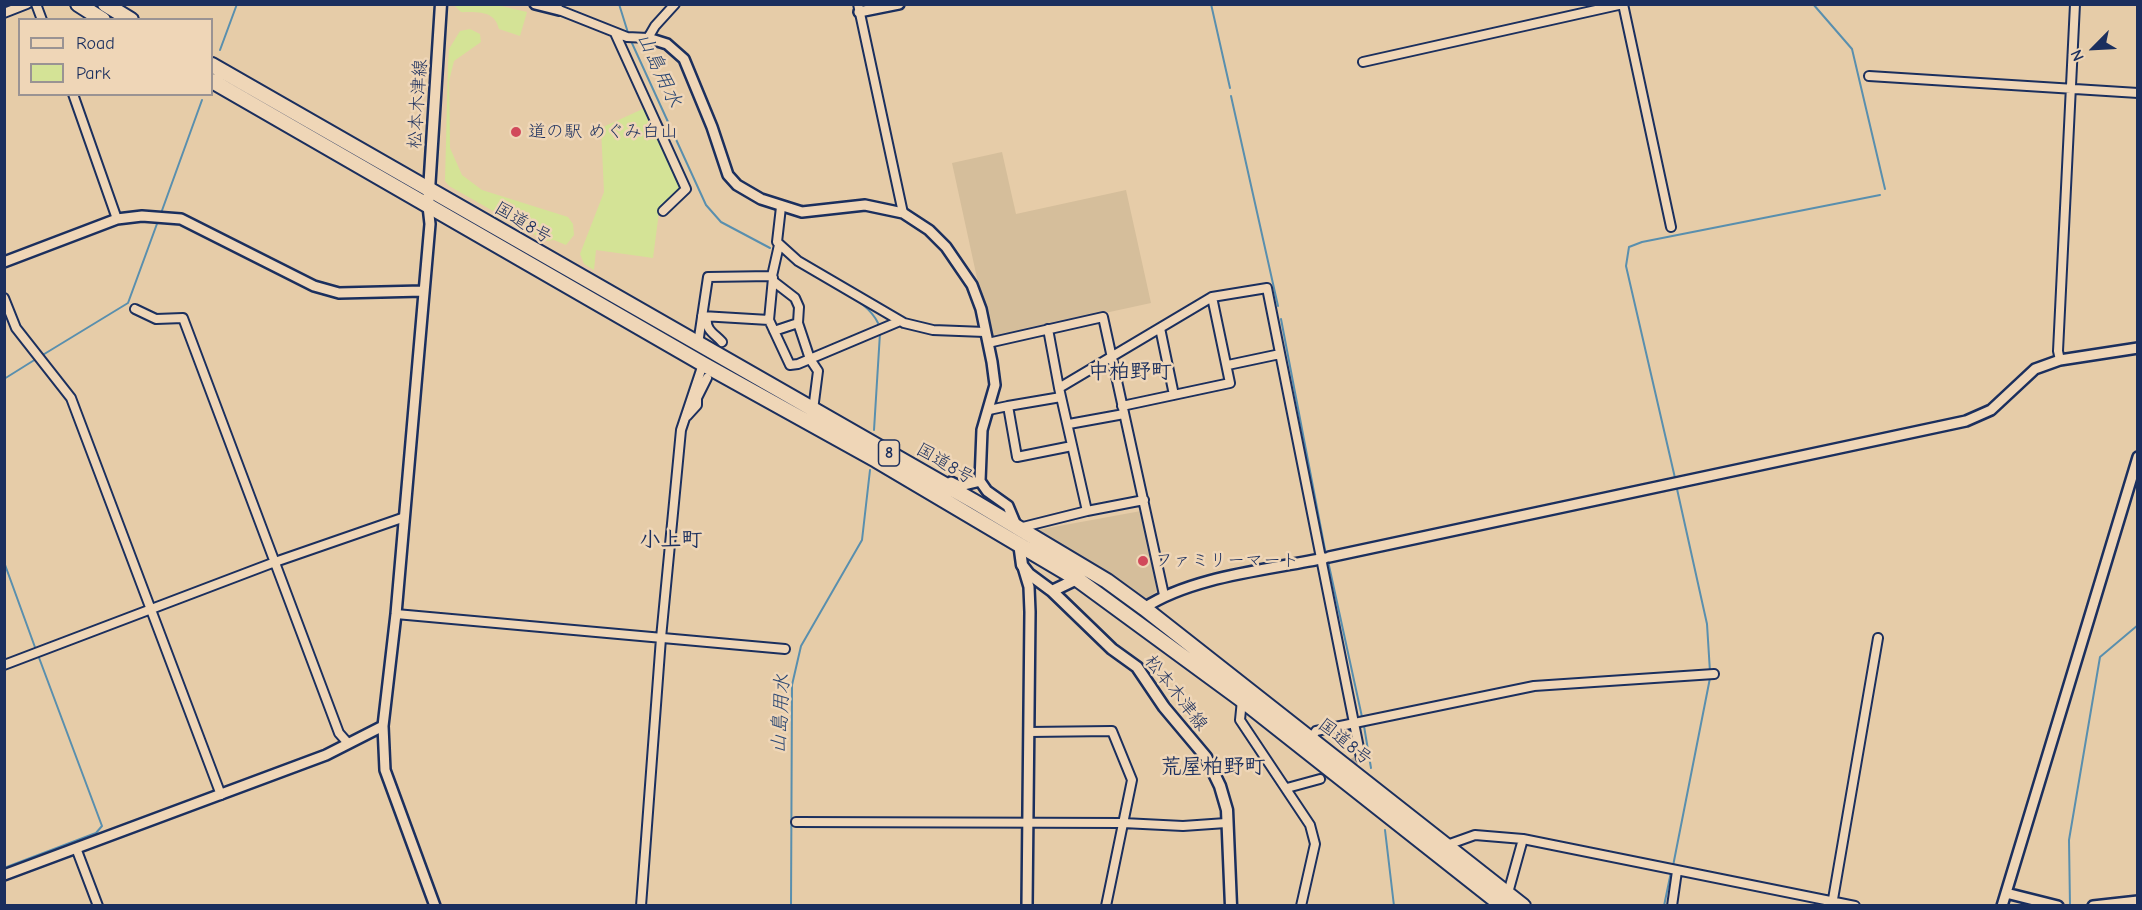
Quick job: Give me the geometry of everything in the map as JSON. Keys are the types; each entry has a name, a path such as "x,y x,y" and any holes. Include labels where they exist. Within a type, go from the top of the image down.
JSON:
{"highway":[{"path":"78,4 100,18"},
{"path":"105,4 128,18"},
{"name":"国道8号","path":"213,66 429,188 1107,581 1447,845 1505,899"},
{"name":"国道8号","path":"213,82 705,371 1019,543 1077,579 1242,700 1505,899 1523,906"}],"main road":[{"name":"松本木津線","path":"428,206 441,4"},
{"path":"1019,543 1022,565"},
{"name":"松本木津線","path":"1022,565 1038,583 1052,591 1112,649 1137,667 1164,707 1206,757 1220,786 1227,810 1231,906"},
{"path":"1052,591 1077,579"}],"street":[{"path":"4,13 27,4"},
{"path":"536,4 559,10 615,33 648,38 668,44 684,60 712,127 728,176 736,185 781,207 802,212 865,206 903,213 929,230 946,247 972,285 988,343 995,385 982,430 980,481 987,492 1008,506 1018,528 1019,543"},
{"path":"648,38 655,26 675,4"},
{"path":"899,4 859,8 903,213"},
{"path":"1363,62 1623,4 1671,227"},
{"path":"2060,360 2058,351 2075,4"},
{"path":"615,33 686,189 663,211"},
{"path":"1869,76 2138,93"},
{"path":"74,96 117,219"},
{"path":"428,206 430,224 402,518 396,614 383,726 386,770 435,906"},
{"path":"781,207 776,230 779,245 772,277 769,320 790,365 810,359 900,321"},
{"path":"4,262 117,219 151,216 181,219 314,286 339,293 423,291"},
{"path":"779,245 798,261 900,321 933,330 985,332"},
{"path":"698,344 704,316 708,277 772,277 795,298 799,307 798,323 810,359 818,371 813,410"},
{"path":"1059,388 1212,297 1267,288 1325,558 1361,758"},
{"path":"1069,424 1230,382 1212,297"},
{"path":"4,298 16,328 72,398 221,795"},
{"path":"135,309 156,319 183,318 339,733 347,742"},
{"path":"704,316 769,320"},
{"path":"704,316 709,330 722,342"},
{"path":"988,343 1103,316 1164,595"},
{"path":"774,332 798,323"},
{"path":"1160,328 1174,395"},
{"path":"1048,329 1059,388 1088,511"},
{"path":"1144,608 1164,595 1204,583 1966,421 1991,410 2035,369 2060,360 2138,348"},
{"path":"1228,365 1280,354"},
{"path":"641,906 661,638 681,430 705,371"},
{"path":"685,418 697,405 705,371"},
{"path":"989,410 1061,397"},
{"path":"1008,406 1017,457 1072,446"},
{"path":"890,454 910,459 959,486 980,481"},
{"path":"2002,906 2138,457"},
{"path":"1018,528 1144,500"},
{"path":"4,665 275,562 402,518"},
{"path":"1022,565 1029,587 1027,906"},
{"path":"396,614 785,649"},
{"path":"1832,903 1878,638"},
{"path":"1311,738 1316,731 1534,686 1710,675"},
{"path":"1242,700 1240,720 1310,825 1315,844 1301,906"},
{"path":"4,875 326,755 347,742 383,726"},
{"path":"1029,732 1112,731 1132,780 1106,906"},
{"path":"1287,788 1320,779"},
{"path":"796,822 1123,823 1190,826 1226,823"},
{"path":"1447,845 1475,835 1523,838 1854,906"},
{"path":"1505,899 1523,838"},
{"path":"76,848 98,906"},
{"path":"1672,906 1674,870"},
{"path":"2006,893 2058,906"},
{"path":"2093,906 2138,901"}],"shaded area":[{"path":"1002,152 1016,214 1126,190 1151,303 990,338 952,163"},
{"path":"1141,511 1157,591 1143,601 1037,530"}],"green space":[{"path":"454,5 497,5 527,12 520,36 499,29 497,23 489,15 461,12"},
{"path":"470,29 480,34 481,42 454,61 449,81 450,148 462,175 482,190 568,217 573,224 574,235 566,245 554,240 546,241 449,186 445,181 449,49 460,31"},
{"path":"647,107 682,185 681,190 659,212 653,258 596,250 594,270 584,264 580,254 604,192 601,128"}],"waterway":[{"path":"220,50 237,4"},
{"name":"山島用水","path":"619,4 629,36"},
{"path":"1211,4 1230,88"},
{"path":"1813,4 1852,49 1885,189"},
{"name":"山島用水","path":"631,41 706,205 721,222 770,248"},
{"path":"1231,96 1278,306"},
{"path":"160,216 202,100"},
{"path":"1675,478 1626,266 1629,247 1642,242 1880,195"},
{"path":"41,356 128,303 158,221"},
{"name":"山島用水","path":"784,255 792,260"},
{"name":"山島用水","path":"840,290 857,300 875,317 878,323"},
{"path":"1281,319 1326,555"},
{"name":"山島用水","path":"874,430 880,333"},
{"path":"4,379 36,359"},
{"name":"山島用水","path":"791,906 792,685 801,646 862,540 870,470"},
{"path":"1677,489 1707,624 1710,672"},
{"path":"1328,561 1362,717"},
{"path":"4,562 36,650"},
{"path":"2070,906 2069,840 2100,657 2138,625"},
{"path":"4,868 96,833 102,826 38,655"},
{"path":"1673,866 1710,678"},
{"path":"1364,726 1371,768"},
{"path":"1385,830 1394,906"},
{"path":"1664,906 1671,872"}],"tunnel":[{"path":"1320,779 1361,758"}],"place":[{"name":"道の駅 めぐみ白山","path":"516,132"},
{"name":"ファミリーマート","path":"1143,561"}],"district":[{"name":"中柏野町","path":"1130,372"},
{"name":"小上町","path":"671,540"},
{"name":"荒屋柏野町","path":"1213,767"}]}
